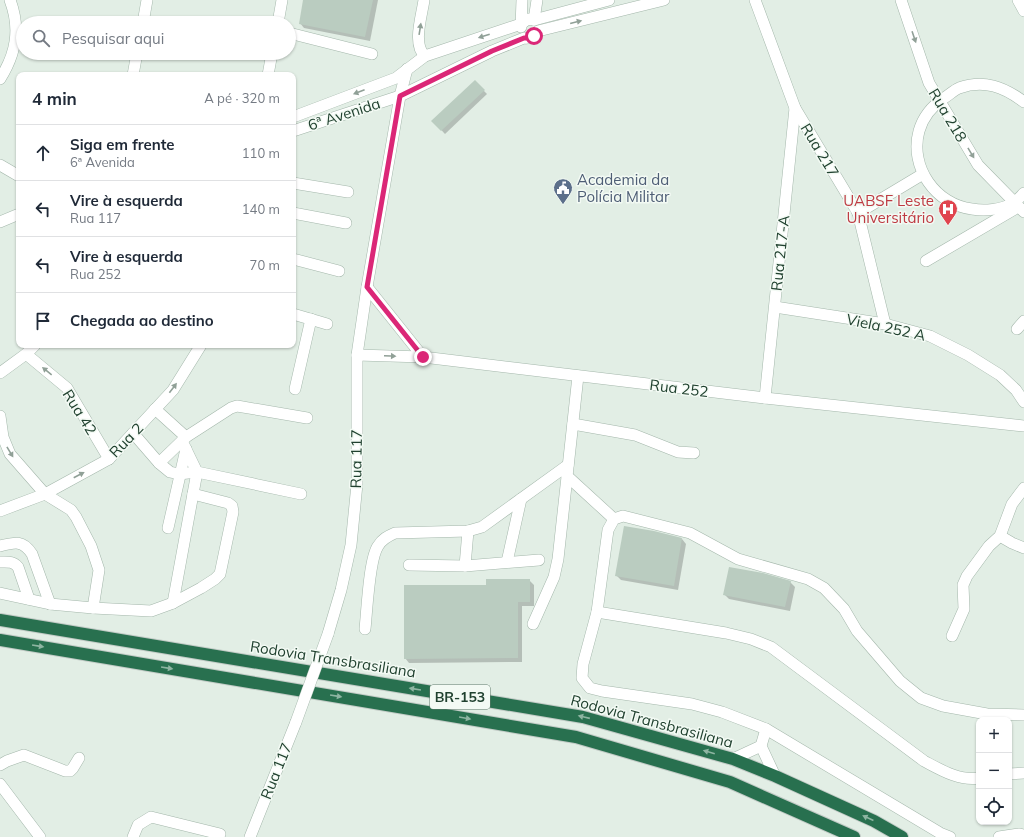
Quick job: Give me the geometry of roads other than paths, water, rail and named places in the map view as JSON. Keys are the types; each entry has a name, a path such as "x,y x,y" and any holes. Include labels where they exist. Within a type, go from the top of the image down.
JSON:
{"highway":[{"name":"Rodovia Transbrasiliana","path":"0,620 583,717 733,759 775,776 874,821 902,837"},
{"name":"BR-153","path":"0,640 576,737 730,782 854,837"}],"street":[{"path":"10,0 16,25"},
{"path":"144,16 147,0"},
{"path":"279,16 282,0"},
{"path":"424,0 417,43 421,53 425,56"},
{"path":"522,0 520,33 524,38"},
{"path":"537,0 534,20 538,26 538,31"},
{"name":"6ª Avenida","path":"296,115 396,78 407,68 425,56 521,24 528,19 534,20 609,0"},
{"name":"6ª Avenida","path":"296,130 400,96 492,51 524,38 532,37 538,31 631,4 664,0"},
{"name":"Rua 217","path":"755,0 795,108 858,214 885,324"},
{"name":"Rua 218","path":"901,0 929,84 978,165 1019,207"},
{"path":"1018,0 1024,11"},
{"path":"296,35 372,54"},
{"path":"0,79 12,57 16,36"},
{"path":"134,72 136,60"},
{"path":"269,72 271,60"},
{"name":"Rua 117","path":"250,837 296,722 328,634 341,590 351,545 357,484 357,355 367,287 400,96 407,68"},
{"path":"396,78 400,96"},
{"path":"1019,207 982,211 963,208 946,201 932,189 922,174 917,153 919,132 928,112 958,88 975,84 993,85 1010,92 1024,102"},
{"name":"Rua 217-A","path":"765,398 795,108"},
{"path":"0,165 16,174"},
{"path":"858,214 922,174"},
{"path":"296,183 348,192"},
{"path":"926,261 1019,207 1024,193"},
{"path":"296,214 346,223"},
{"path":"0,222 16,215"},
{"path":"296,260 339,271"},
{"path":"367,287 423,357"},
{"name":"Viela 252 A","path":"775,308 885,324 930,336 968,355 1000,375 1016,390 1024,402"},
{"path":"296,315 327,324"},
{"path":"295,389 311,319"},
{"path":"0,373 32,348"},
{"name":"Rua 2","path":"0,511 45,494 109,459 173,390 199,348"},
{"name":"Rua 42","path":"26,354 67,388 109,459"},
{"name":"Rua 252","path":"357,355 423,357 765,398 1024,426"},
{"path":"533,624 554,577 558,559 578,376"},
{"path":"159,463 231,408 237,406 307,418"},
{"path":"155,409 185,442 196,472 174,603"},
{"path":"0,416 3,437 10,454 45,494 70,510 76,517 91,546 99,570 93,608"},
{"path":"573,424 635,435 678,452 694,453"},
{"path":"133,433 159,463 170,472 179,474 196,472 301,494"},
{"path":"168,528 185,442"},
{"path":"365,629 373,558 378,546 385,537 395,533 468,531 482,527 521,499 568,471"},
{"path":"568,471 614,519"},
{"path":"952,636 964,610 963,585 967,576 989,546 1000,536 1005,518 1012,504 1024,488"},
{"path":"0,593 50,604 93,608 151,611 174,603 202,588 220,574 233,512 232,506 228,503 192,494"},
{"path":"507,562 521,499"},
{"path":"950,837 940,833 766,729 722,712 692,704 590,688 582,678 583,664 597,612 608,530 614,519 623,516 690,533 738,559 808,579 824,588 844,609 857,631 900,681 921,698 943,706 987,714 1024,715"},
{"path":"465,566 468,531"},
{"path":"1000,536 1024,548"},
{"path":"0,546 22,543 28,548 32,554 50,604"},
{"path":"409,565 465,566 539,560"},
{"path":"0,562 15,564 18,567 29,599"},
{"path":"597,612 726,632 772,647 924,761 948,773 970,779 976,778"},
{"path":"766,729 761,746 775,776"},
{"path":"733,759 761,746"},
{"path":"0,765 24,755 65,771 70,771 79,758"},
{"path":"1012,774 1024,773"},
{"path":"0,784 40,837"},
{"path":"133,837 138,825 151,817 220,834"},
{"path":"999,837 1019,834 1024,835"}],"place":[{"name":"Academia da Polícia Militar","path":"563,205"},
{"name":"UABSF Leste Universitário","path":"948,226"}]}
